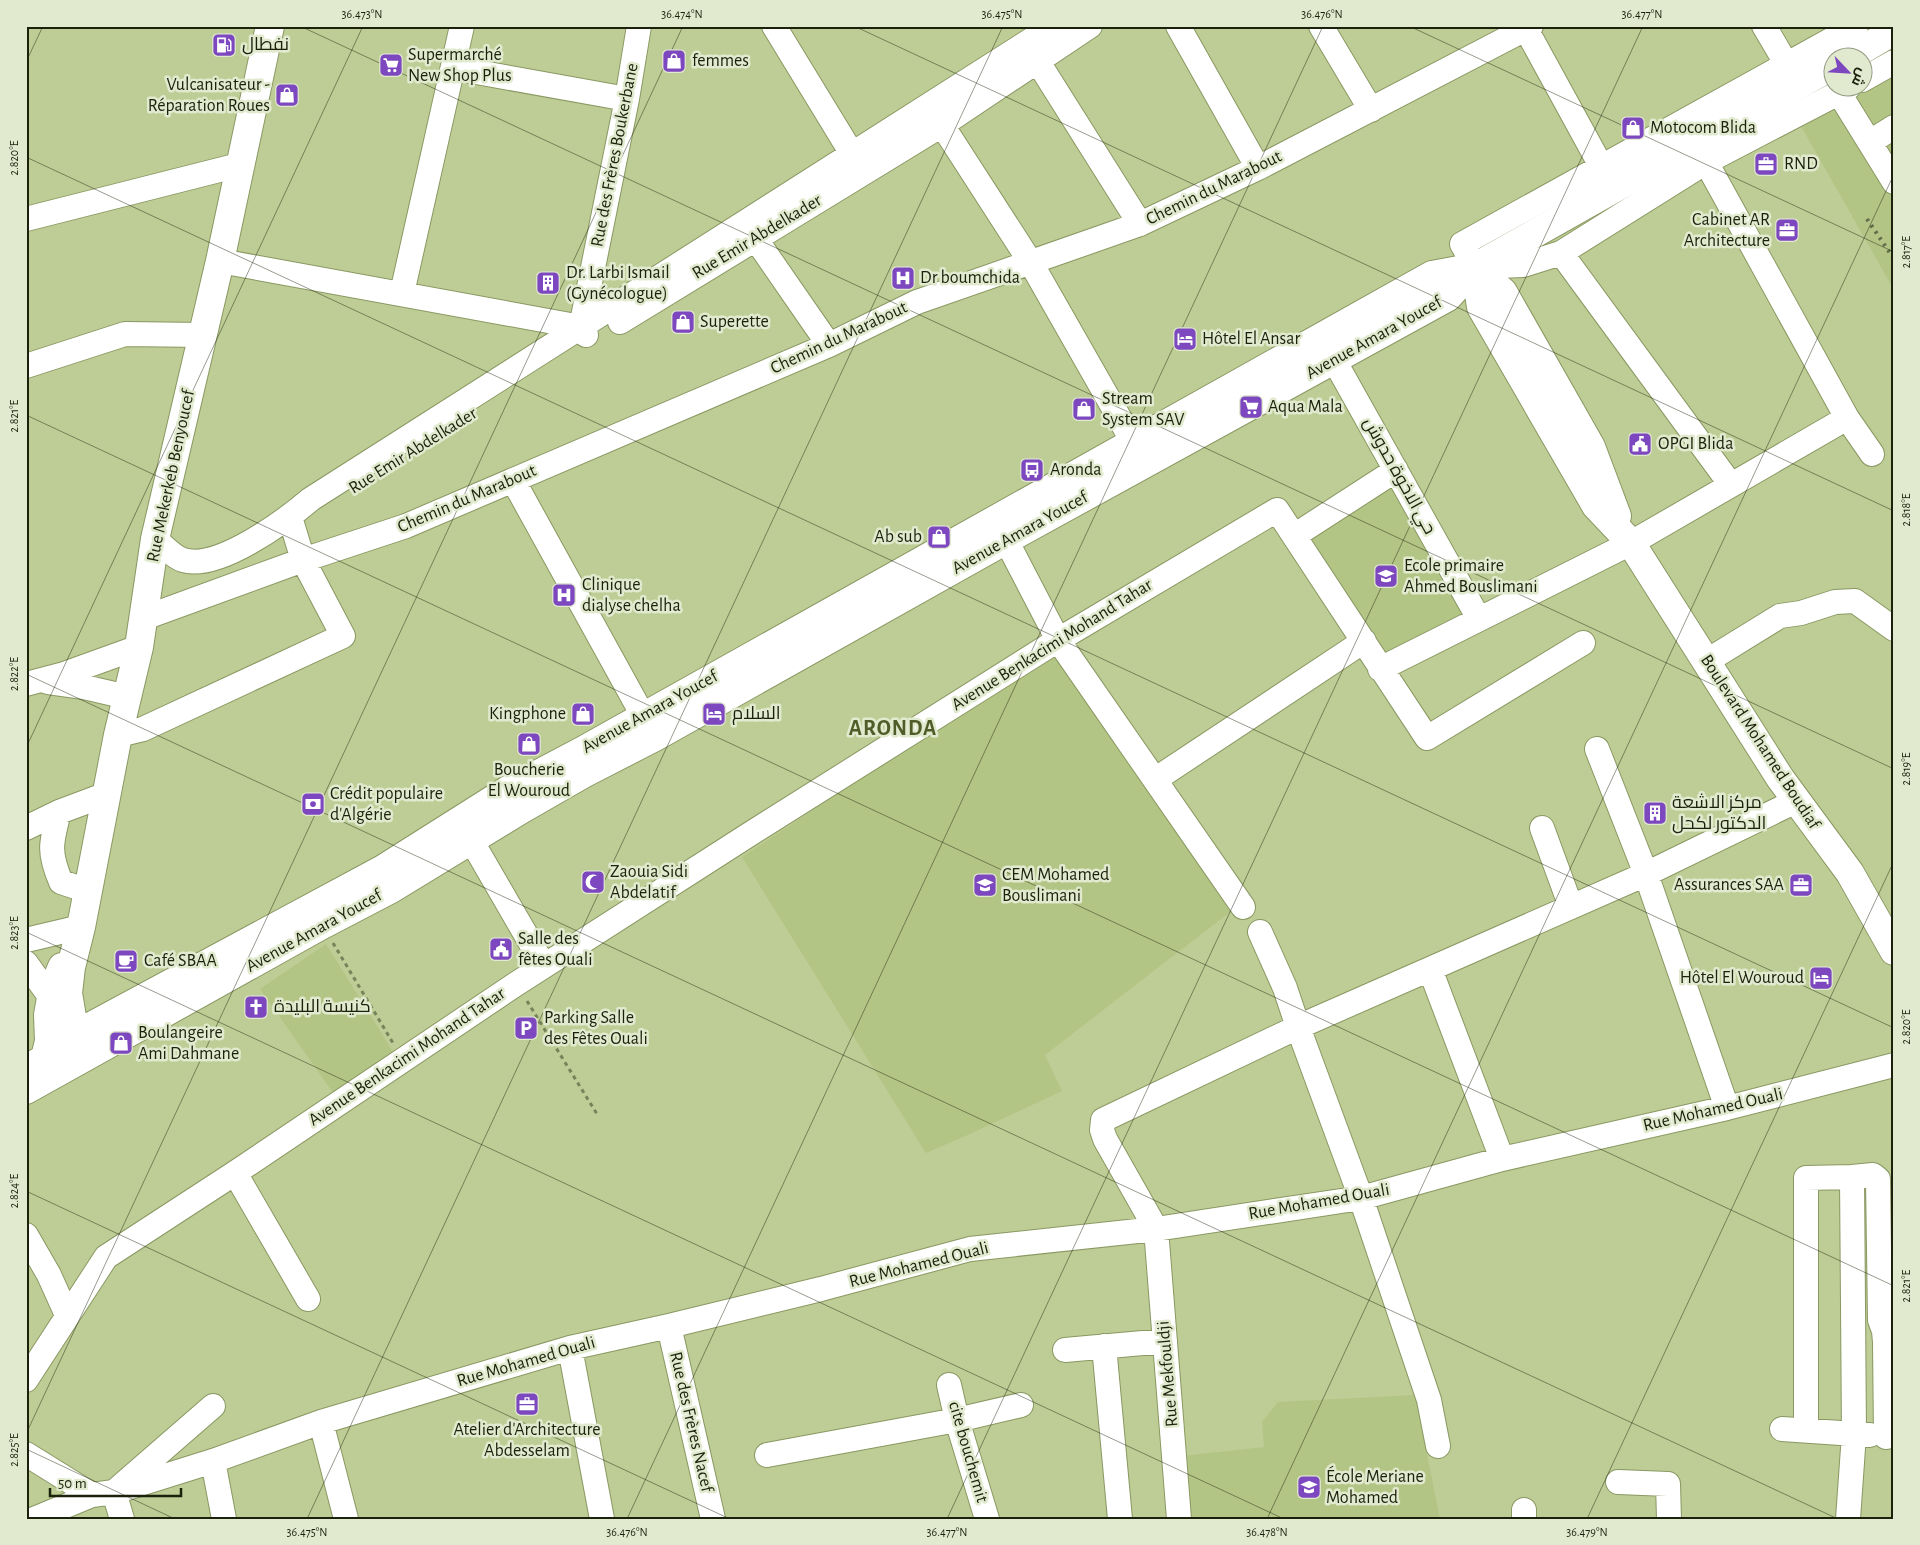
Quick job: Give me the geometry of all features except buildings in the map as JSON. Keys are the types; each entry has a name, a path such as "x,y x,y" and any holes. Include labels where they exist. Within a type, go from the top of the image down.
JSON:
{"main road":[{"name":"Rue Mekerkeb Benyoucef","path":"44,1065 48,1041 48,1015 60,996 54,986 82,927 118,735 139,647 155,539 220,261 270,26"},
{"path":"1866,48 1894,32"},
{"path":"1475,267 1822,72"},
{"name":"Avenue Amara Youcef","path":"26,1090 44,1065 264,959 322,925 391,889 583,774 648,726 1000,529 1334,360 1448,297 1475,267"},
{"name":"Avenue Amara Youcef","path":"1000,529 1134,442 1432,275 1475,267"},
{"name":"Boulevard Mohamed Boudiaf","path":"1475,267 1480,307 1596,506 1628,538 1796,801 1850,873 1894,951"},
{"name":"Avenue Amara Youcef","path":"72,1037 374,874 508,790 582,751 648,726"},
{"path":"60,996 76,1003 86,1011 110,1016"},
{"path":"44,1065 69,1052 73,1022 60,996"}],"street":[{"path":"402,293 462,26"},
{"name":"Rue des Frères Boukerbane","path":"585,334 639,26"},
{"path":"774,26 858,164"},
{"name":"Rue Emir Abdelkader","path":"585,334 755,238 858,164 931,104 1054,26"},
{"name":"Rue Emir Abdelkader","path":"155,539 182,560 207,561 234,551 290,517 311,499 585,334 858,164 942,125 1090,26"},
{"path":"1178,26 1258,168"},
{"path":"1321,26 1371,110"},
{"path":"1764,26 1787,65"},
{"path":"1829,98 1706,162 1561,253 1523,265 1475,267 1462,244 1856,26"},
{"path":"1529,28 1601,166"},
{"name":"Chemin du Marabout","path":"303,560 406,526 829,345 917,302 1140,224 1258,168 1529,28"},
{"path":"1038,62 1140,224"},
{"path":"1872,74 1894,62"},
{"path":"454,68 627,99"},
{"path":"1848,98 1870,142 1894,182"},
{"path":"931,104 942,125 1032,263 1134,442"},
{"path":"1870,142 1894,127"},
{"path":"1706,162 1847,418 1872,454"},
{"path":"26,219 240,165"},
{"path":"755,238 829,345"},
{"path":"1561,253 1731,486"},
{"path":"220,261 402,293 585,334"},
{"path":"26,366 125,334 203,335"},
{"name":"حي الاخوة حدوش","path":"1334,360 1479,619"},
{"path":"1380,669 1479,619 1628,538 1731,486 1847,418"},
{"path":"1396,470 1294,536 1427,738 1583,643"},
{"path":"512,480 648,726"},
{"name":"Avenue Benkacimi Mohand Tahar","path":"26,1380 106,1257 235,1173 516,984 1058,640 1277,510 1294,536"},
{"path":"118,735 143,729 343,636 303,560 290,517"},
{"path":"1000,529 1058,640 1243,907"},
{"path":"144,618 303,560"},
{"path":"1707,661 1780,616 1800,613 1835,602 1855,600 1894,630"},
{"path":"1156,779 1364,641"},
{"path":"33,683 90,666 139,647"},
{"path":"33,683 84,687 127,697"},
{"path":"1597,749 1646,874 1727,1108"},
{"path":"26,828 59,812 107,794"},
{"path":"1156,1229 1105,1139 1102,1130 1103,1120 1298,1027 1646,874 1796,801"},
{"path":"59,812 52,840 53,864 61,882 88,891"},
{"path":"1542,828 1571,907"},
{"path":"471,840 544,966"},
{"path":"26,940 82,927"},
{"path":"1260,932 1285,988 1361,1198 1429,1400 1438,1446"},
{"path":"26,963 60,996"},
{"path":"1430,969 1502,1159"},
{"name":"Rue Mohamed Ouali","path":"103,1493 213,1461 321,1422 570,1348 821,1289 970,1249 1156,1229 1361,1198 1502,1159 1727,1108 1894,1064"},
{"path":"235,1173 308,1299"},
{"path":"1782,1429 1890,1437 1885,1342 1880,1320 1878,1179 1873,1175 1806,1178 1806,1430"},
{"path":"1848,1519 1854,1434 1852,1177"},
{"name":"Rue Mekfouldji","path":"1156,1229 1180,1519"},
{"path":"26,1235 49,1275 67,1315"},
{"name":"Rue des Frères Nacef","path":"669,1326 712,1519"},
{"path":"1065,1350 1165,1341"},
{"path":"1104,1346 1120,1519"},
{"path":"570,1348 602,1519"},
{"name":"cite bouchemit","path":"949,1385 957,1420 987,1519"},
{"path":"767,1455 957,1420 1021,1405"},
{"path":"34,1519 103,1493 213,1406"},
{"path":"321,1422 346,1519"},
{"path":"26,1454 103,1493 122,1519"},
{"path":"213,1461 224,1519"},
{"path":"1618,1482 1668,1484 1669,1519"}],"path":[{"path":"322,925 403,1060"},
{"path":"516,984 597,1114"}],"shaded area":[{"path":"1894,72 1894,290 1801,126 1849,98 1872,98 1872,85"},
{"name":"Ecole primaire Ahmed Bouslimani","path":"1395,480 1465,614 1382,663 1302,538"},
{"name":"CEM Mohamed Bouslimani","path":"1055,650 1230,912 1045,1055 1062,1091 926,1153 742,857"},
{"path":"326,944 395,1055 334,1094 260,989"},
{"name":"École Meriane Mohamed","path":"1415,1395 1440,1519 1187,1519 1182,1456 1264,1447 1262,1422 1278,1402"}],"railway":[{"path":"1867,219 1894,259"}],"place":[{"name":"نفطال","path":"224,45"},
{"name":"femmes","path":"674,61"},
{"name":"Supermarché New Shop Plus","path":"391,65"},
{"name":"Vulcanisateur - Réparation Roues","path":"287,95"},
{"name":"Motocom Blida","path":"1633,128"},
{"name":"RND","path":"1766,164"},
{"name":"Cabinet AR Architecture","path":"1787,230"},
{"name":"Dr boumchida","path":"903,278"},
{"name":"Dr. Larbi Ismail (Gynécologue)","path":"548,283"},
{"name":"Superette","path":"683,322"},
{"name":"Hôtel El Ansar","path":"1185,339"},
{"name":"Aqua Mala","path":"1251,407"},
{"name":"Stream System SAV","path":"1084,409"},
{"name":"OPGI Blida","path":"1640,444"},
{"name":"Aronda","path":"1032,470"},
{"name":"Ab sub","path":"939,537"},
{"name":"Ecole primaire Ahmed Bouslimani","path":"1386,576"},
{"name":"Clinique dialyse chelha","path":"564,595"},
{"name":"Kingphone","path":"583,714"},
{"name":"السلام","path":"714,714"},
{"name":"Boucherie El Wouroud","path":"529,744"},
{"name":"Crédit populaire d'Algérie","path":"313,804"},
{"name":"مركز الاشعة الدكتور لكحل","path":"1655,813"},
{"name":"Zaouia Sidi Abdelatif","path":"593,882"},
{"name":"CEM Mohamed Bouslimani","path":"985,885"},
{"name":"Assurances SAA","path":"1801,885"},
{"name":"Salle des fêtes Ouali","path":"501,949"},
{"name":"Café SBAA","path":"126,961"},
{"name":"Hôtel El Wouroud","path":"1821,978"},
{"name":"كنيسة البليدة","path":"256,1007"},
{"name":"Parking Salle des Fêtes Ouali","path":"526,1028"},
{"name":"Boulangeire Ami Dahmane","path":"121,1043"},
{"name":"Atelier d'Architecture Abdesselam","path":"527,1404"},
{"name":"École Meriane Mohamed","path":"1309,1487"}],"district":[{"name":"ARONDA","path":"893,728"}]}
